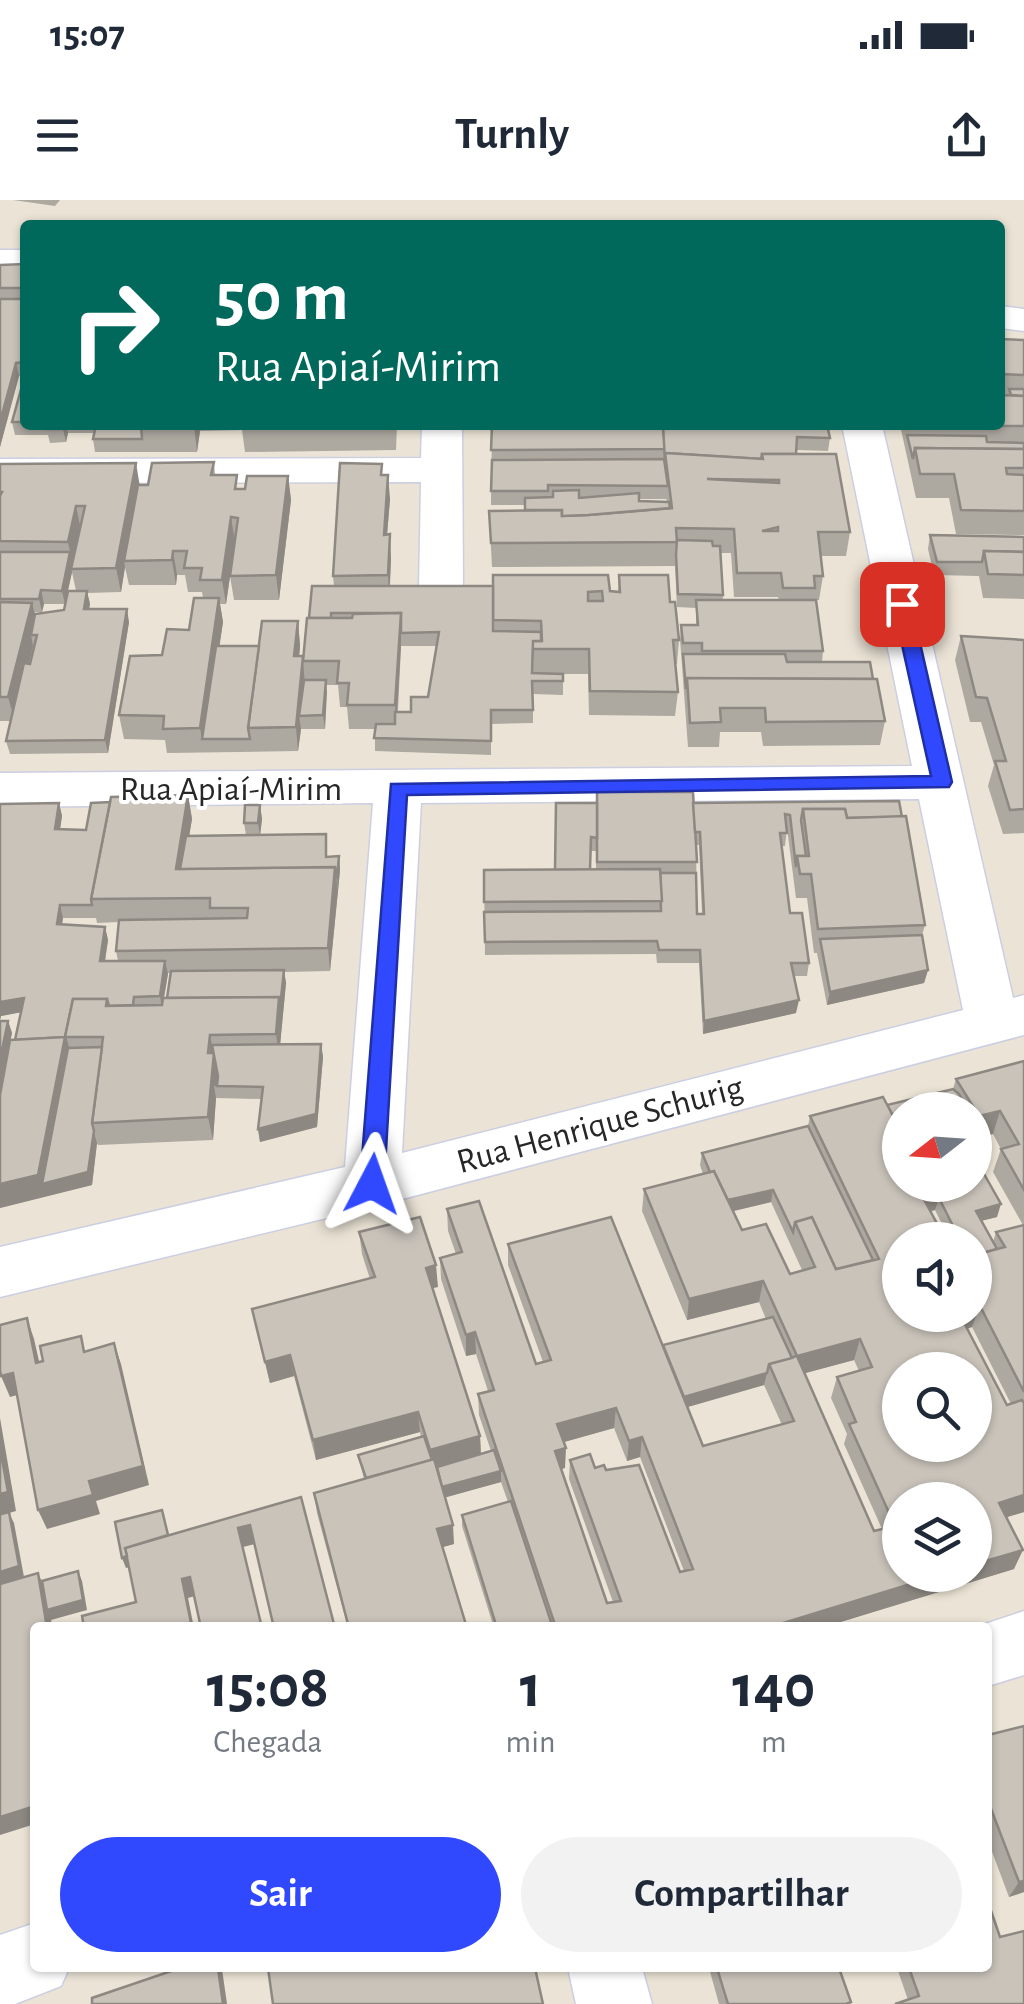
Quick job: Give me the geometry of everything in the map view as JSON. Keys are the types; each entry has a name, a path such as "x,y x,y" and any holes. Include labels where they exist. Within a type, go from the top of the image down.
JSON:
{"street":[{"path":"441,588 442,430"},
{"path":"863,430 942,782 1008,1019"},
{"path":"0,472 441,470"},
{"name":"Rua Apiaí-Mirim","path":"0,790 942,782"},
{"path":"372,1184 398,789"},
{"name":"Rua Henrique Schurig","path":"0,1272 372,1184 1008,1019"},
{"path":"992,1653 1024,1643"},
{"path":"0,1972 30,1962"},
{"path":"605,1972 614,2004"}],"building":[{"path":"20,264 20,288 0,288 0,265"},
{"path":"0,299 20,299 20,363 16,363 0,422"},
{"path":"1005,339 1024,340 1024,375 1005,374"},
{"path":"1009,389 1024,389 1024,396 1011,395"},
{"path":"20,393 20,422 12,422"},
{"path":"1005,395 1024,396 1024,426 1005,426"},
{"path":"95,430 141,430 142,439 93,439"},
{"path":"492,430 663,430 665,449 491,450"},
{"path":"663,430 828,430 830,438 797,437 796,454 762,454 761,459 665,453 665,461"},
{"path":"907,435 986,436 987,442 1024,443 1024,449 915,448 913,459"},
{"path":"915,448 1024,449 1024,468 1006,468 1007,474 1024,475 1024,511 961,510 954,474 920,474"},
{"path":"665,453 763,459 762,454 836,454 850,532 818,532 823,576 814,576 815,588 783,588 781,573 737,573 734,529 676,528 677,542 491,543 489,511 562,510 562,516 672,508","holes":["707,479 779,480 779,483"]},
{"path":"664,459 668,486 548,485 548,491 491,491 492,460"},
{"path":"214,462 211,475 237,475 235,489 245,489 247,476 288,476 276,575 230,576 238,518 231,517 222,580 200,580 202,568 184,568 187,551 173,551 172,560 124,561 138,485 148,485 152,463"},
{"path":"136,463 116,568 71,569 85,506 76,506 68,542 0,541 0,464"},
{"path":"340,463 382,464 381,475 388,475 384,535 390,534 388,575 333,576"},
{"path":"579,490 579,498 639,493 639,501 669,502 670,508 562,516 562,510 525,510 525,498 553,497 553,491"},
{"path":"930,535 1024,537 1024,552 984,551 982,562 937,562"},
{"path":"677,540 712,541 713,546 720,546 723,595 678,594"},
{"path":"984,551 1024,552 1024,575 988,574"},
{"path":"0,552 70,552 62,591 41,590 39,599 0,599"},
{"path":"493,575 608,575 610,591 620,592 619,575 668,575 679,640 673,640 678,692 590,691 589,649 532,649 533,641 542,641 541,621 493,620","holes":["602,591 603,601 588,601 588,592"]},
{"path":"312,586 493,586 493,631 541,632 541,641 533,641 532,673 563,674 563,681 532,681 533,710 491,710 491,741 374,738 376,724 395,724 395,712 411,712 411,697 428,697 439,632 401,633 401,613 331,613 331,618 309,618"},
{"path":"68,591 87,591 84,609 127,609 105,740 6,741 24,663 30,664 37,635 31,635 35,614 64,610"},
{"path":"194,598 219,598 200,728 163,729 164,716 119,715 130,656 162,655 167,629 189,630"},
{"path":"696,600 816,600 823,651 702,651 702,643 683,643 681,625 698,625"},
{"path":"0,602 32,603 8,697 0,697"},
{"path":"401,613 395,705 347,705 349,683 337,683 339,661 303,661 307,618"},
{"path":"262,621 298,621 294,656 303,656 296,727 248,728"},
{"path":"961,636 1024,640 1024,809 1010,810 995,761 1006,761 987,698 976,697"},
{"path":"216,646 259,646 248,728 250,739 202,739"},
{"path":"683,654 785,654 787,662 870,662 873,679 687,678 686,689"},
{"path":"687,678 877,679 885,721 766,722 765,708 720,708 721,722 690,723"},
{"path":"304,680 326,680 323,715 299,716"},
{"path":"597,792 693,792 697,862 597,862"},
{"path":"188,795 176,869 335,867 328,948 116,951 119,920 247,918 248,908 210,908 210,898 91,899 111,797"},
{"path":"899,801 902,817 847,818 845,809 803,809 806,856 797,856 796,867 790,815 785,814 787,833 780,833 790,913 802,913 809,963 791,963 799,1000 704,1021 700,950 659,950 657,941 485,942 484,912 661,911 660,873 696,873 697,914 704,914 700,832 695,832 693,803"},
{"path":"110,802 92,905 60,905 57,924 105,927 100,961 165,961 160,996 134,997 133,1005 109,1006 107,999 73,999 65,1037 15,1040 24,998 0,1002 0,804 59,803 55,829 86,830 91,803"},
{"path":"556,803 597,803 597,838 591,837 590,870 555,870"},
{"path":"245,805 260,805 258,823 244,823"},
{"path":"803,809 845,809 847,818 906,816 925,925 818,929 811,874 800,874 797,856 809,856"},
{"path":"326,834 326,857 339,856 337,878 335,867 180,869 186,836"},
{"path":"660,869 662,901 484,902 484,870"},
{"path":"922,935 928,970 830,992 820,939"},
{"path":"284,970 280,1008 279,997 167,998 171,971"},
{"path":"279,997 276,1034 210,1035 208,1053 214,1053 208,1117 92,1123 103,1037 65,1037 73,999 107,999 106,1006 162,1005 163,998"},
{"path":"0,1021 8,1021 0,1060"},
{"path":"65,1037 38,1175 0,1184 0,1095 10,1040"},
{"path":"321,1044 316,1114 258,1129 263,1087 217,1086 212,1045"},
{"path":"102,1047 88,1172 42,1184 68,1048"},
{"path":"1024,1061 1024,1190 1001,1149 1019,1144 1000,1111 992,1113 992,1092 964,1092 956,1079"},
{"path":"882,1097 882,1202 925,1202 936,1222 882,1222 882,1332 969,1332 979,1352 882,1352 882,1462 992,1462 992,1376 1007,1405 1022,1400 1024,1403 1024,1495 999,1503 1023,1550 992,1559 992,1482 882,1482 882,1497 849,1424 856,1422 837,1377 872,1367 860,1339 797,1356 763,1281 689,1299 644,1189 714,1171 742,1230 766,1224 790,1274 815,1267 795,1222 812,1217 836,1269 879,1259 810,1116"},
{"path":"808,1126 873,1260 836,1269 812,1217 795,1222 793,1232 773,1190 728,1200 702,1153"},
{"path":"992,1188 1001,1204 976,1211 982,1222 951,1222 941,1202 992,1202"},
{"path":"479,1201 536,1364 551,1360 508,1244 611,1217 703,1446 794,1421 769,1364 797,1356 874,1531 882,1529 885,1592 787,1622 554,1622 478,1394 494,1390 475,1332 466,1335 440,1258 462,1252 447,1209","holes":["616,1408 629,1441 642,1437 693,1569 680,1572 639,1465 595,1468 590,1454 570,1460 621,1601 607,1603 555,1451 566,1448 557,1424"]},
{"path":"420,1217 436,1265 426,1268 480,1436 430,1450 418,1412 313,1440 290,1355 265,1362 252,1309 375,1277 359,1232"},
{"path":"1024,1225 1024,1392 992,1329 992,1250 1005,1247 996,1232"},
{"path":"773,1317 792,1358 769,1364 767,1373 684,1397 663,1345"},
{"path":"27,1318 36,1363 43,1361 40,1346 81,1336 84,1352 114,1343 143,1466 89,1481 93,1495 38,1510 13,1373 1,1376 0,1370 0,1325"},
{"path":"424,1436 432,1460 366,1478 358,1455"},
{"path":"0,1448 8,1492 0,1494"},
{"path":"494,1450 501,1471 442,1487 437,1467"},
{"path":"434,1459 453,1525 437,1529 465,1622 347,1622 314,1493"},
{"path":"301,1497 333,1622 273,1622 250,1525 238,1528 261,1622 200,1622 190,1577 182,1579 191,1622 83,1622 82,1616 136,1602 125,1548"},
{"path":"511,1501 551,1622 495,1622 462,1515"},
{"path":"0,1504 2,1514 9,1512 19,1566 0,1572"},
{"path":"162,1510 168,1535 125,1548 127,1556 122,1558 115,1522"},
{"path":"78,1571 83,1600 47,1610 42,1581"},
{"path":"38,1573 46,1622 30,1622 30,1815 29,1808 0,1817 0,1584"},
{"path":"1024,1726 1024,1881 1019,1882 992,1811 992,1734"},
{"path":"992,1914 1000,1937 1024,1931 1024,2004 895,2004 919,1996 910,1972 992,1972"},
{"path":"168,1972 219,1972 223,2004 92,2004 92,1998"},
{"path":"269,1972 536,1972 543,2004 273,2004"},
{"path":"718,1972 840,1972 851,2002 846,2004 728,2004"}],"route":[{"path":"372,1184 398,789 942,782 902,604"}]}
